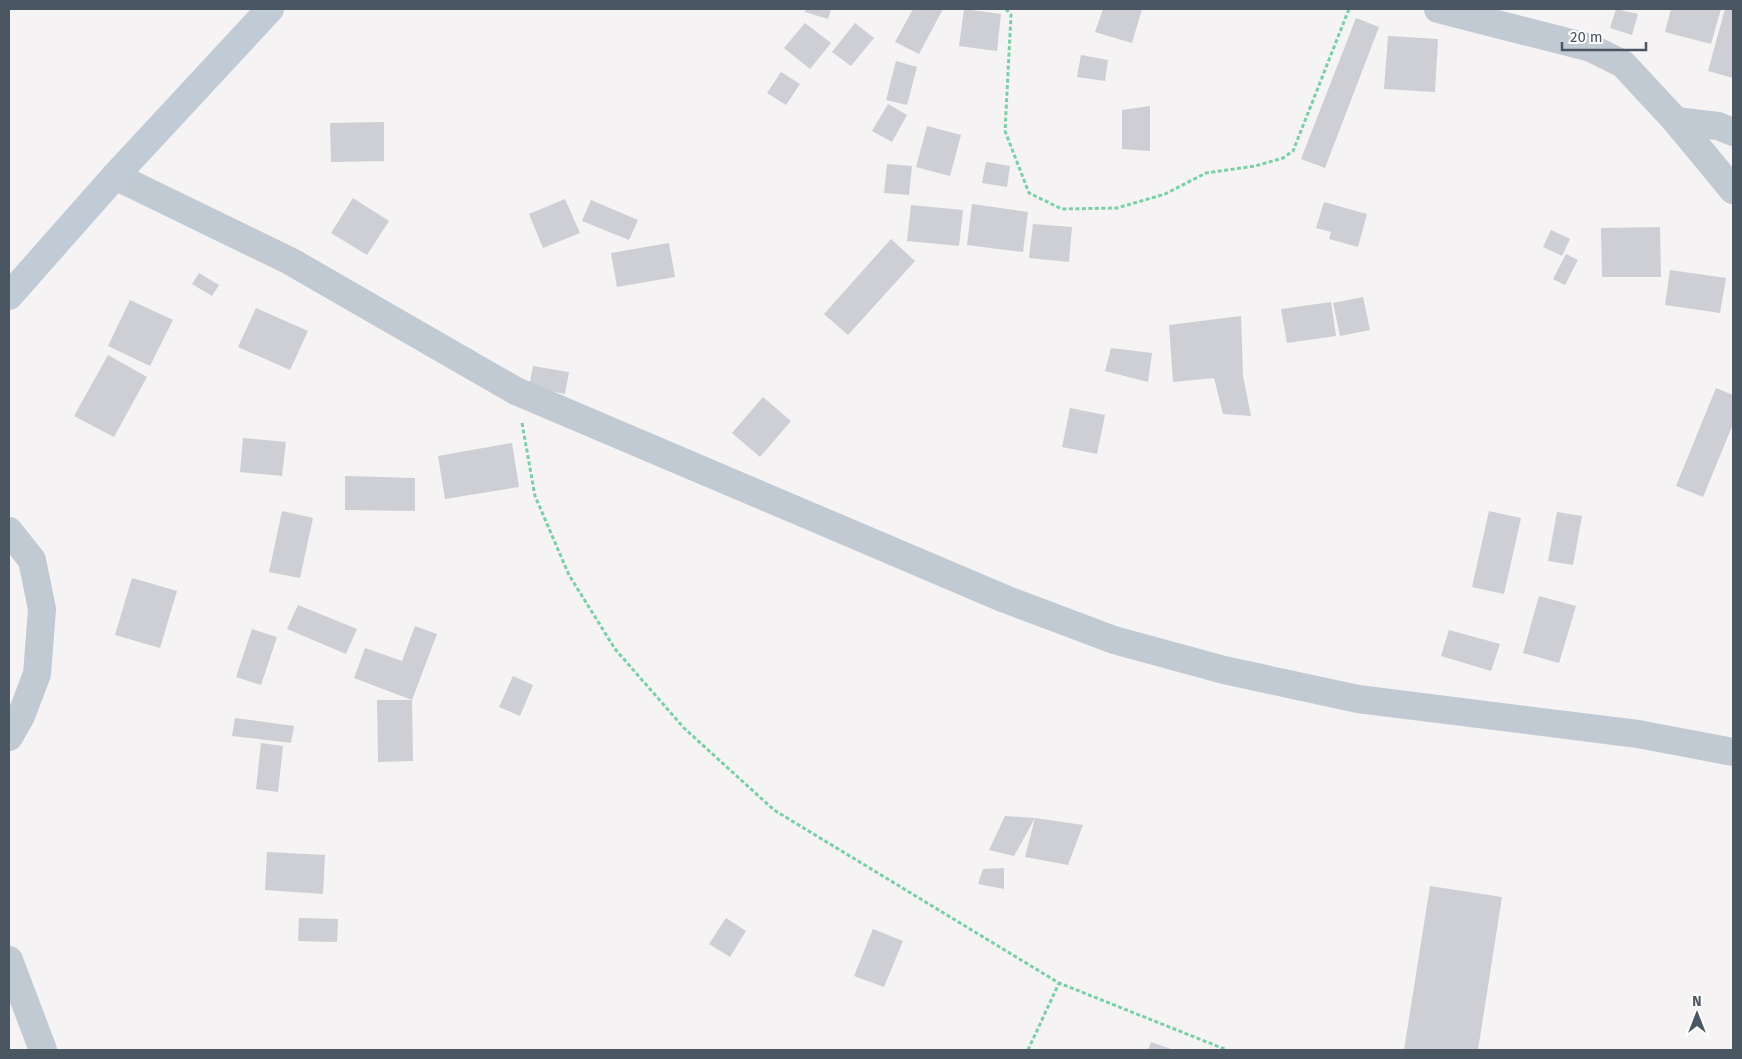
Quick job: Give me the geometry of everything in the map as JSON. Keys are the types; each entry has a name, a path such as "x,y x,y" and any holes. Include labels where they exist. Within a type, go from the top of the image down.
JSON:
{"street":[{"path":"9,296 115,176 270,9"},
{"path":"1438,9 1591,48 1623,64 1676,121 1733,190"},
{"path":"1676,121 1718,126 1733,132"},
{"path":"115,176 290,261 516,391 1005,599 1114,640 1224,670 1358,699 1638,734 1733,752"},
{"path":"9,531 32,560 42,609 37,674 21,716 9,737"},
{"path":"9,960 44,1050"}],"path":[{"path":"1006,9 1011,15"},
{"path":"1014,9 1011,15 1005,131 1029,193 1062,209 1117,208 1165,194 1206,173 1255,166 1283,158 1293,151 1349,9"},
{"path":"516,391 535,496 569,575 615,649 684,728 774,810 1059,983 1227,1050"},
{"path":"1028,1050 1059,983"}],"building":[{"path":"806,9 831,9 828,19 805,12"},
{"path":"913,9 943,9 919,54 895,42"},
{"path":"964,9 1001,14 997,51 959,46"},
{"path":"1103,9 1142,9 1132,43 1095,32"},
{"path":"1616,9 1638,14 1632,35 1610,28"},
{"path":"1671,9 1721,9 1711,44 1665,32"},
{"path":"1725,9 1733,9 1733,78 1708,71"},
{"path":"1356,18 1379,27 1325,168 1301,159"},
{"path":"805,23 831,43 810,69 784,48"},
{"path":"855,23 874,38 851,66 832,52"},
{"path":"1388,36 1438,39 1435,92 1384,89"},
{"path":"1081,55 1108,60 1105,81 1077,77"},
{"path":"896,61 917,67 907,105 886,100"},
{"path":"781,72 800,84 786,105 767,93"},
{"path":"888,104 907,115 892,142 872,131"},
{"path":"1150,106 1150,151 1122,149 1122,110"},
{"path":"384,122 384,161 331,162 330,123"},
{"path":"927,126 961,135 950,176 916,167"},
{"path":"986,162 1010,166 1007,187 982,183"},
{"path":"887,164 912,166 909,195 884,193"},
{"path":"353,198 389,221 367,255 331,233"},
{"path":"565,199 580,233 543,248 529,214"},
{"path":"591,200 638,220 629,240 582,221"},
{"path":"1324,202 1367,214 1358,247 1329,239 1331,232 1316,228"},
{"path":"972,204 1028,212 1023,252 967,245"},
{"path":"911,205 963,210 959,246 907,241"},
{"path":"1033,224 1072,227 1069,262 1029,258"},
{"path":"1660,227 1661,277 1602,277 1601,228"},
{"path":"1551,230 1570,239 1562,256 1543,247"},
{"path":"891,239 915,261 848,335 824,314"},
{"path":"669,243 675,277 617,287 611,253"},
{"path":"1566,254 1578,260 1565,285 1553,279"},
{"path":"1670,270 1726,278 1720,313 1665,305"},
{"path":"199,273 219,285 212,296 192,284"},
{"path":"1363,297 1370,330 1340,336 1333,303"},
{"path":"130,300 173,320 150,366 108,346"},
{"path":"1331,302 1336,336 1287,343 1281,309"},
{"path":"256,308 308,331 290,370 238,347"},
{"path":"1241,316 1243,376 1251,416 1223,414 1214,378 1173,382 1169,325"},
{"path":"1111,348 1152,353 1148,382 1105,371"},
{"path":"108,355 147,377 114,437 74,416"},
{"path":"533,366 569,372 565,394 529,387"},
{"path":"1716,388 1733,395 1733,424 1703,497 1676,486"},
{"path":"763,397 791,421 760,457 732,433"},
{"path":"1070,408 1105,415 1097,454 1062,447"},
{"path":"243,438 286,442 282,476 240,472"},
{"path":"512,443 519,487 445,499 438,456"},
{"path":"345,476 415,478 415,511 345,510"},
{"path":"282,511 313,518 300,578 269,572"},
{"path":"1489,511 1521,518 1504,594 1472,587"},
{"path":"1557,512 1582,516 1573,565 1548,561"},
{"path":"132,578 177,591 160,648 115,635"},
{"path":"1539,596 1576,606 1559,663 1523,653"},
{"path":"298,605 357,629 346,654 287,629"},
{"path":"415,626 437,634 412,700 354,678 365,648 402,661"},
{"path":"252,629 277,637 261,685 236,677"},
{"path":"1449,630 1500,644 1491,671 1441,656"},
{"path":"513,676 533,685 520,716 499,707"},
{"path":"377,700 412,700 413,761 378,762"},
{"path":"235,718 294,726 291,743 232,736"},
{"path":"261,743 283,746 278,792 256,789"},
{"path":"1005,816 1035,818 1014,856 989,850"},
{"path":"1035,818 1083,825 1068,865 1025,857"},
{"path":"267,852 325,855 323,894 265,890"},
{"path":"1004,868 1004,889 978,884 983,869"},
{"path":"1430,886 1502,897 1478,1050 1404,1050"},
{"path":"299,918 338,919 337,942 298,941"},
{"path":"726,918 746,931 730,957 709,944"},
{"path":"873,929 903,941 884,987 854,976"},
{"path":"1151,1042 1174,1050 1148,1050"}]}
